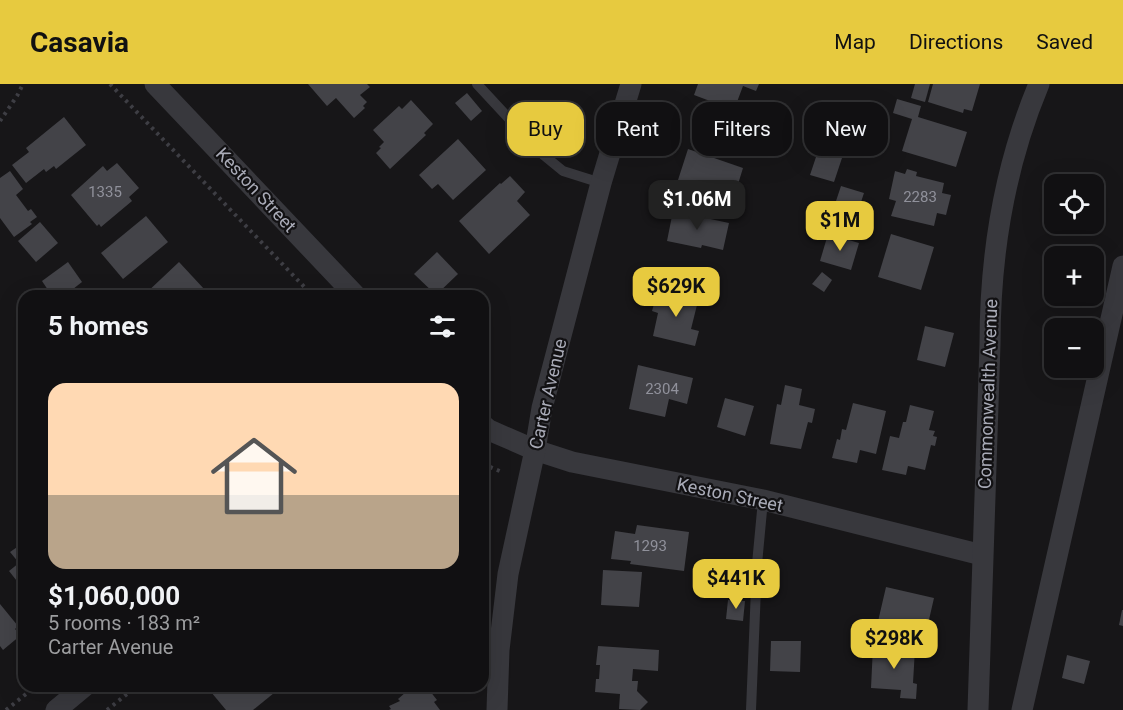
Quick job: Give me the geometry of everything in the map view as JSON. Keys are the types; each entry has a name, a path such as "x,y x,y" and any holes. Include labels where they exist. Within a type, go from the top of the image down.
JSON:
{"street":[{"name":"Keston Street","path":"155,84 350,290"},
{"name":"Carter Avenue","path":"497,710 499,650 508,574 542,408 601,183 631,84"},
{"name":"Commonwealth Avenue","path":"978,710 990,296 1006,193 1018,142 1039,84"},
{"path":"1022,710 1123,266"},
{"name":"Keston Street","path":"489,430 535,450 572,462 763,500 982,555"},
{"path":"56,710 78,692"}],"lane":[{"path":"477,84 541,153 563,171 601,183"},
{"path":"751,710 757,564 763,500"}],"path":[{"path":"0,121 22,84"},
{"path":"110,84 306,290"},
{"path":"489,467 502,472"},
{"path":"6,710 28,692"},
{"path":"107,710 130,692"}],"building":[{"path":"308,84 367,84 370,87 360,95 367,102 363,106 365,108 354,118 336,98 327,106"},
{"path":"698,84 759,84 756,91 743,86 737,102 713,102 694,95"},
{"path":"915,84 930,84 925,102 911,98"},
{"path":"933,84 980,84 972,111 964,109 963,113 928,102"},
{"path":"467,93 482,111 471,121 455,103"},
{"path":"897,99 921,106 918,117 967,132 956,167 902,151 912,119 893,113"},
{"path":"411,100 433,124 424,133 426,135 390,169 376,153 384,142 373,130 399,106 402,109"},
{"path":"64,117 86,145 56,169 54,166 46,172 44,169 26,183 12,165 29,152 26,148"},
{"path":"458,139 486,170 453,200 438,184 432,189 419,175"},
{"path":"688,149 692,150 692,156 708,156 743,168 735,194 723,190 722,193 678,180"},
{"path":"816,156 842,158 834,182 810,175"},
{"path":"117,163 139,188 129,197 132,201 101,227 99,224 97,226 71,195 103,166 107,171"},
{"path":"907,169 917,172 916,176 944,183 942,193 951,195 946,215 937,213 934,226 891,216 896,201 889,199 895,171 905,174"},
{"path":"10,171 23,189 16,195 28,211 31,209 37,217 30,222 32,224 14,237 0,218 0,178"},
{"path":"510,176 525,192 517,201 530,215 489,254 459,221"},
{"path":"841,186 864,193 859,208 836,201"},
{"path":"673,211 729,223 723,250 667,241"},
{"path":"146,216 168,242 123,279 101,253"},
{"path":"40,222 58,243 36,262 18,241"},
{"path":"828,234 859,243 851,270 820,261"},
{"path":"891,234 934,247 921,290 878,277"},
{"path":"437,252 458,274 441,290 431,290 414,274"},
{"path":"68,262 82,282 72,290 48,290 42,281"},
{"path":"179,262 205,290 149,290"},
{"path":"822,272 832,280 824,292 812,284"},
{"path":"667,289 699,297 691,329 699,331 695,346 653,336 658,313 652,311 656,297 664,300"},
{"path":"925,326 954,333 945,367 917,360"},
{"path":"638,365 693,378 687,404 669,399 665,417 629,409"},
{"path":"785,385 802,389 799,405 815,409 812,423 808,422 801,449 770,444 777,404 781,405"},
{"path":"725,398 754,406 745,436 717,427"},
{"path":"853,403 886,411 876,454 860,450 857,463 832,458 842,429 846,430"},
{"path":"910,405 934,411 929,430 935,431 933,436 937,437 935,446 931,445 925,470 908,466 906,475 882,470 890,436 899,438"},
{"path":"637,525 689,532 684,571 630,564 631,561 611,559 615,531 635,534"},
{"path":"18,546 18,562 10,552"},
{"path":"18,564 18,582 9,571"},
{"path":"603,570 642,572 639,607 601,605"},
{"path":"886,587 934,598 925,637 913,634 912,638 876,630"},
{"path":"728,600 745,601 743,621 726,619"},
{"path":"0,604 18,626 15,629 18,632 18,638 3,650 0,646"},
{"path":"1123,610 1123,626 1119,625"},
{"path":"771,641 801,641 800,672 770,671"},
{"path":"598,646 659,650 658,671 633,669 632,681 638,681 637,691 648,702 640,710 619,709 620,694 595,692 600,665 596,665"},
{"path":"873,646 915,649 913,683 917,684 916,699 900,698 901,690 871,688"},
{"path":"1067,655 1090,661 1084,684 1062,678"},
{"path":"211,692 274,693 253,710 226,710"},
{"path":"406,692 408,694 431,692 437,700 434,702 440,710 389,710 391,709 389,706 400,701 398,699"}]}
